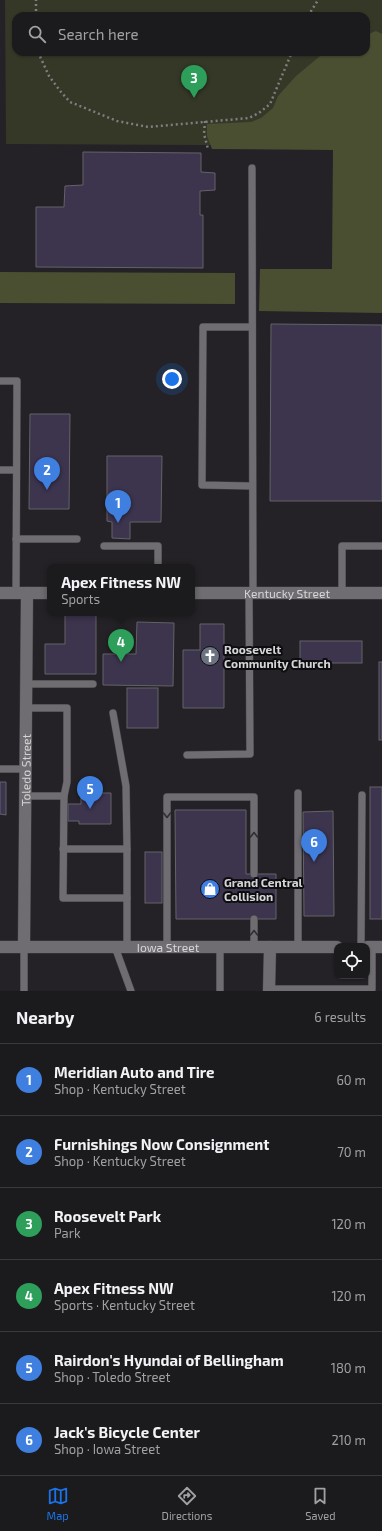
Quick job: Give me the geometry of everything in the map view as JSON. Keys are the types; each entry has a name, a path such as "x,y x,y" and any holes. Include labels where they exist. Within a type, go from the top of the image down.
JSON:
{"street":[{"path":"0,593 47,593"},
{"name":"Toledo Street","path":"22,593 26,684 24,947"},
{"name":"Kentucky Street","path":"195,593 382,593"},
{"name":"Iowa Street","path":"0,947 334,947"},
{"path":"269,990 270,947"}],"lane":[{"path":"187,755 250,754 252,168"},
{"path":"252,327 204,327 202,485 252,486"},
{"path":"0,381 17,381 16,538 22,593"},
{"path":"0,470 16,470"},
{"path":"16,538 77,539"},
{"path":"104,546 158,546 158,564"},
{"path":"342,593 342,546 382,546"},
{"path":"26,684 93,684"},
{"path":"26,708 67,708 67,782 64,796 63,898 127,898"},
{"path":"113,713 126,786 127,898 121,947 131,991"},
{"path":"0,769 26,769"},
{"path":"298,793 298,947"},
{"path":"269,990 372,989 362,795"},
{"path":"25,796 64,796"},
{"path":"167,947 167,797 254,797 254,874"},
{"path":"64,849 127,849"},
{"path":"254,919 254,947"},
{"path":"24,947 24,991"},
{"path":"220,947 220,991"}],"path":[{"path":"36,0 36,12"},
{"path":"310,12 318,0"},
{"path":"40,56 49,76 70,102 117,120 148,127 250,118 270,104 290,56"},
{"path":"205,121 204,134 208,149"}],"green space":[{"path":"5,0 382,0 382,144 6,144"},
{"path":"376,31 382,34 382,313 259,311 260,269 332,269 333,150 212,149 207,136 207,124 251,122 261,118 273,108 278,96 296,76 320,56 370,56 370,33"},
{"path":"0,272 235,273 235,304 0,303"}],"building":[{"path":"83,152 201,153 201,172 215,173 215,190 200,191 200,215 203,215 203,268 36,267 36,207 64,207 65,186 83,185"},
{"path":"271,324 382,325 382,501 270,501"},
{"path":"30,414 70,414 69,509 29,509"},
{"path":"107,456 162,456 161,522 130,522 130,539 112,538 112,522 107,521"},
{"path":"65,616 96,616 96,674 45,674 45,644 65,644"},
{"path":"137,622 174,623 173,686 103,685 103,654 136,654"},
{"path":"200,624 224,624 224,708 183,708 183,650 200,650"},
{"path":"300,641 362,641 362,663 300,663"},
{"path":"379,662 382,662 382,740 379,740"},
{"path":"127,688 158,688 158,728 127,728"},
{"path":"0,782 6,782 6,815 0,814"},
{"path":"370,787 382,787 382,919 370,919"},
{"path":"81,793 111,793 111,824 79,824 79,821 68,821 68,804 81,804"},
{"path":"175,810 246,810 246,874 276,874 276,919 176,919"},
{"path":"333,811 334,916 304,916 303,812"},
{"path":"145,852 162,852 162,903 145,903"}],"place":[{"name":"Roosevelt Park","path":"194,98"},
{"name":"Furnishings Now Consignment","path":"47,490"},
{"name":"Meridian Auto and Tire","path":"118,523"},
{"name":"Roosevelt Community Church","path":"210,656"},
{"name":"Apex Fitness NW","path":"121,662"},
{"name":"Rairdon's Hyundai of Bellingham","path":"90,809"},
{"name":"Jack's Bicycle Center","path":"314,862"},
{"name":"Grand Central Collision","path":"210,889"}]}
